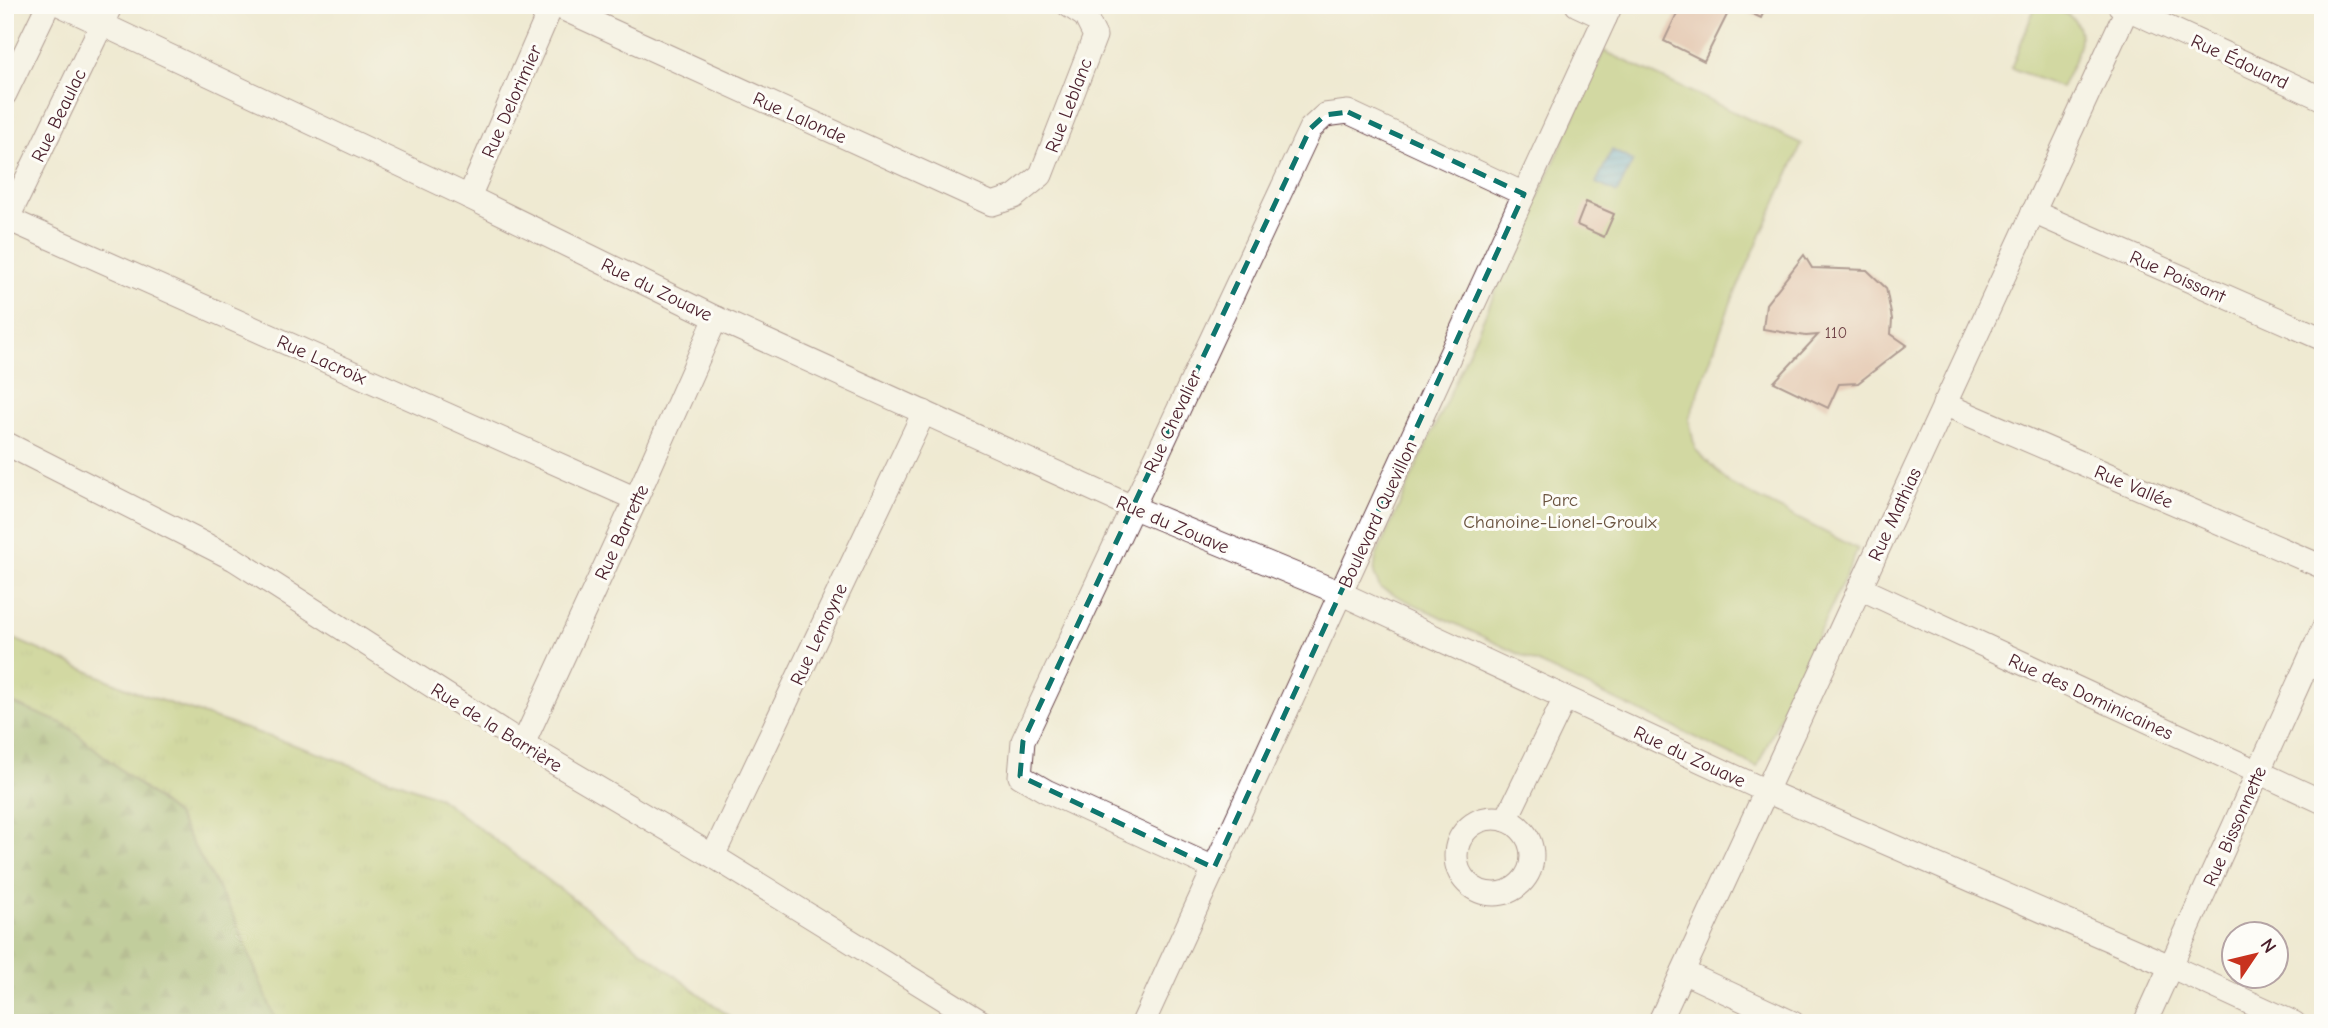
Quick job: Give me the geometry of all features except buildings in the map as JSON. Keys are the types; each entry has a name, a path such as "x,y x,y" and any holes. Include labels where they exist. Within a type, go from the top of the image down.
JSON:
{"street":[{"path":"5,94 48,5"},
{"name":"Rue du Zouave","path":"61,5 107,15 716,318 1132,507 1340,593 1766,791 2170,966 2294,1023"},
{"name":"Rue Lalonde","path":"554,5 992,204 1014,197 1041,175"},
{"name":"Rue Delorimier","path":"469,197 554,5"},
{"name":"Rue Leblanc","path":"1041,175 1095,36 1085,16 1068,5"},
{"path":"1577,5 1608,12"},
{"name":"Rue Édouard","path":"2125,6 2323,99"},
{"name":"Rue Mathias","path":"1659,1023 2033,212 2125,6"},
{"name":"Boulevard Quevillon","path":"1143,1023 1608,12"},
{"name":"Rue Beaulac","path":"7,221 107,15"},
{"name":"Rue Chevalier","path":"1214,868 1046,791 1020,776 1023,741 1310,129 1325,115 1348,112 1524,194"},
{"name":"Rue Poissant","path":"2033,212 2323,339"},
{"name":"Rue Lacroix","path":"7,221 636,499"},
{"name":"Rue Barrette","path":"523,744 716,318"},
{"name":"Rue Vallée","path":"1944,404 2323,567"},
{"name":"Rue Lemoyne","path":"713,856 924,412"},
{"name":"Rue de la Barrière","path":"5,443 234,559 523,744 713,856 983,1023"},
{"name":"Rue des Dominicaines","path":"1860,588 2323,802"},
{"name":"Rue Bissonnette","path":"2145,1023 2323,629"},
{"path":"1506,820 1565,698"},
{"path":"1683,972 1793,1023"}],"highlighted area":[{"path":"1348,112 1524,194 1214,868 1020,776 1023,741 1310,129 1325,115"}],"green space":[{"path":"2036,5 2062,12 2072,18 2078,27 2079,47 2061,88 2011,68"},
{"name":"Parc Chanoine-Lionel-Groulx","path":"1604,51 1802,144 1731,302 1689,419 1695,449 1730,484 1858,549 1757,767 1380,588 1374,574 1376,557"},
{"path":"5,635 136,692 324,755 438,797 738,1023 277,1023 233,915 176,815 66,725 5,700"},
{"path":"5,700 66,725 176,815 233,915 277,1023 5,1023"}],"water":[{"path":"1612,150 1633,161 1617,193 1596,183"}]}
